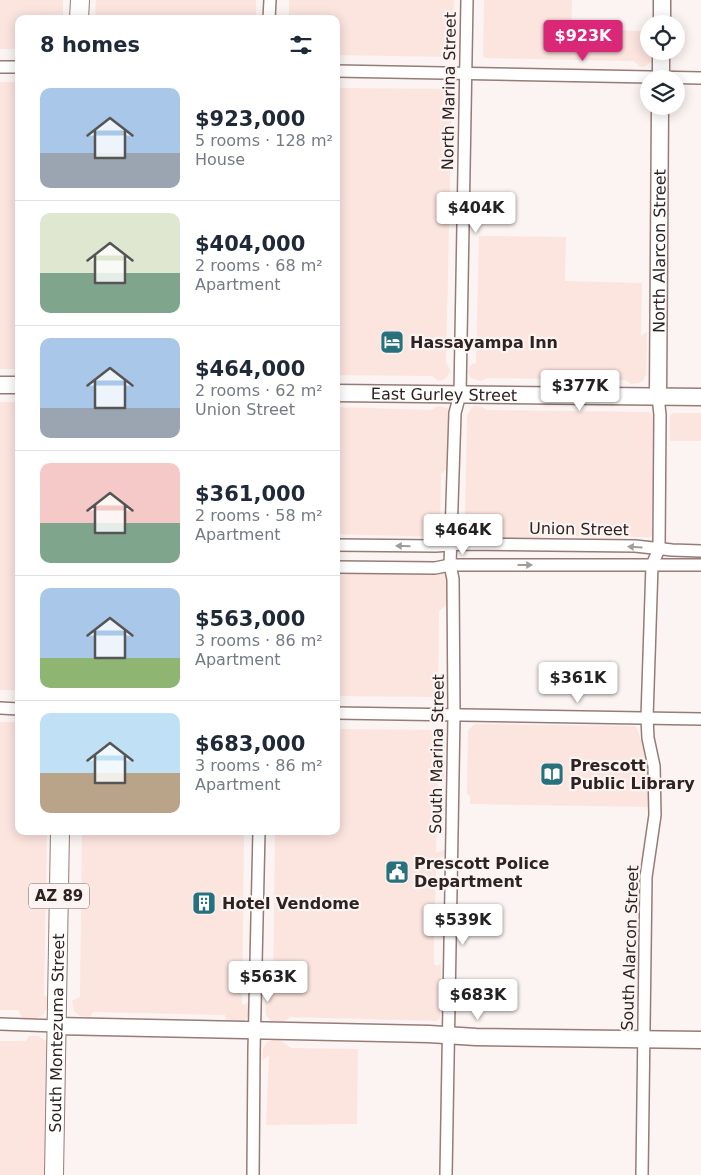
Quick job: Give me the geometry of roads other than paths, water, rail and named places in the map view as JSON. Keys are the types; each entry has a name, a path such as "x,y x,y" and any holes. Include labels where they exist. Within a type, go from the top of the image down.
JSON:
{"main road":[{"path":"79,15 80,0"},
{"name":"South Montezuma Street","path":"54,1175 60,835"}],"street":[{"path":"269,15 270,0"},
{"name":"North Marina Street","path":"460,394 467,0"},
{"path":"662,0 662,15"},
{"path":"0,67 15,67"},
{"path":"340,71 640,78"},
{"path":"685,78 701,78"},
{"name":"North Alarcon Street","path":"658,396 660,115"},
{"path":"0,385 15,385"},
{"name":"East Gurley Street","path":"340,393 701,396"},
{"name":"South Marina Street","path":"446,1175 454,716 454,579 450,565 450,544 455,413 460,394"},
{"name":"South Alarcon Street","path":"642,1175 646,877 655,815 654,766 648,738 647,718 652,566 659,549 660,415 658,396"},
{"name":"Union Street","path":"340,545 635,546 701,551"},
{"path":"340,567 436,568 450,565 701,566"},
{"path":"0,708 15,709"},
{"path":"340,714 701,719"},
{"path":"253,1175 254,1030 259,835"},
{"path":"0,1024 701,1040"}],"place":[{"name":"Hassayampa Inn","path":"392,342"},
{"name":"Prescott Public Library","path":"552,774"},
{"name":"Prescott Police Department","path":"397,872"},
{"name":"Hotel Vendome","path":"204,903"}]}
